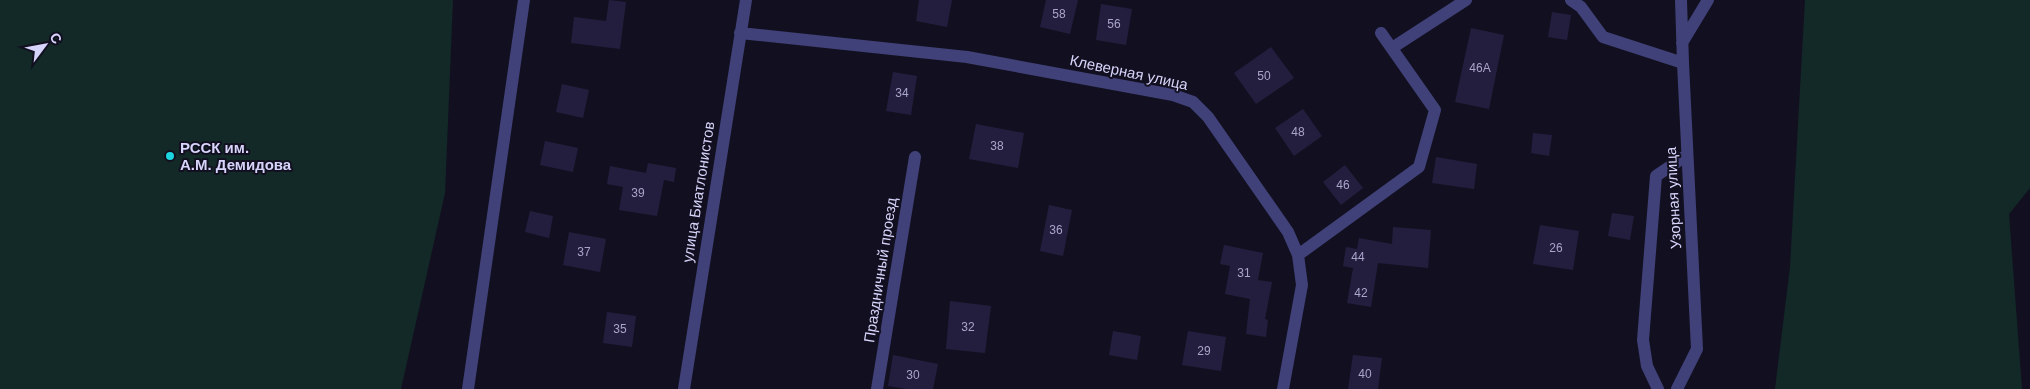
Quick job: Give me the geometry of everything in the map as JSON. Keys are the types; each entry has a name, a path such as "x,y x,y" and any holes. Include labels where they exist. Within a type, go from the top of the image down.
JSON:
{"street":[{"path":"468,389 524,0"},
{"name":"улица Биатлонистов","path":"684,389 746,0"},
{"path":"1392,48 1466,0"},
{"path":"1571,0 1581,7 1603,36 1683,63"},
{"name":"Узорная улица","path":"1677,389 1697,350 1681,0"},
{"path":"1682,44 1708,0"},
{"name":"Клеверная улица","path":"740,33 968,57 1173,95 1194,102 1208,117 1288,232 1298,255 1302,285 1283,389"},
{"path":"1298,255 1419,166 1435,110 1381,33"},
{"path":"1658,389 1647,366 1643,340 1656,176 1687,155"},
{"name":"Праздничный проезд","path":"877,389 915,157"}],"green space":[{"name":"РССК им. А.М. Демидова","path":"0,0 453,0 445,193 401,389 0,389"},
{"path":"1805,0 2030,0 2030,188 2009,214 2022,389 1775,389 1790,267"}],"building":[{"path":"609,0 626,2 620,49 571,43 574,17 606,21"},
{"path":"919,0 952,0 947,27 916,21"},
{"path":"1046,0 1078,0 1070,34 1040,27"},
{"path":"1101,4 1132,9 1126,45 1096,40"},
{"path":"1552,12 1571,15 1567,40 1548,37"},
{"path":"1471,28 1504,35 1489,109 1455,102"},
{"path":"1271,47 1294,78 1256,104 1234,73"},
{"path":"893,72 917,76 911,115 886,111"},
{"path":"562,84 589,90 583,118 556,112"},
{"path":"1303,109 1322,136 1294,156 1275,128"},
{"path":"976,124 1024,133 1018,168 969,159"},
{"path":"1533,133 1552,135 1549,156 1531,153"},
{"path":"545,141 578,148 573,172 540,165"},
{"path":"1436,157 1477,164 1474,189 1432,183"},
{"path":"648,163 676,168 674,182 664,180 657,216 619,210 623,187 607,184 610,166 646,173"},
{"path":"1345,165 1363,188 1341,205 1323,182"},
{"path":"1049,205 1072,210 1063,256 1040,251"},
{"path":"530,211 553,216 549,238 525,232"},
{"path":"1612,213 1634,216 1630,240 1608,236"},
{"path":"1540,225 1579,231 1573,270 1533,264"},
{"path":"1393,227 1431,230 1428,268 1378,263 1371,307 1347,303 1353,268 1343,266 1346,247 1357,249 1359,238 1392,244"},
{"path":"569,232 606,239 600,272 563,265"},
{"path":"1224,245 1263,253 1258,280 1272,282 1265,319 1268,320 1266,337 1246,334 1250,299 1225,294 1230,266 1220,264"},
{"path":"950,301 991,306 985,353 946,349"},
{"path":"607,312 636,316 632,347 603,343"},
{"path":"1113,331 1141,336 1137,360 1109,355"},
{"path":"1188,331 1226,337 1221,371 1182,365"},
{"path":"893,355 938,364 933,389 906,389 888,386"},
{"path":"1353,355 1382,358 1378,389 1348,389"}],"place":[{"name":"РССК им. А.М. Демидова","path":"170,156"}]}
